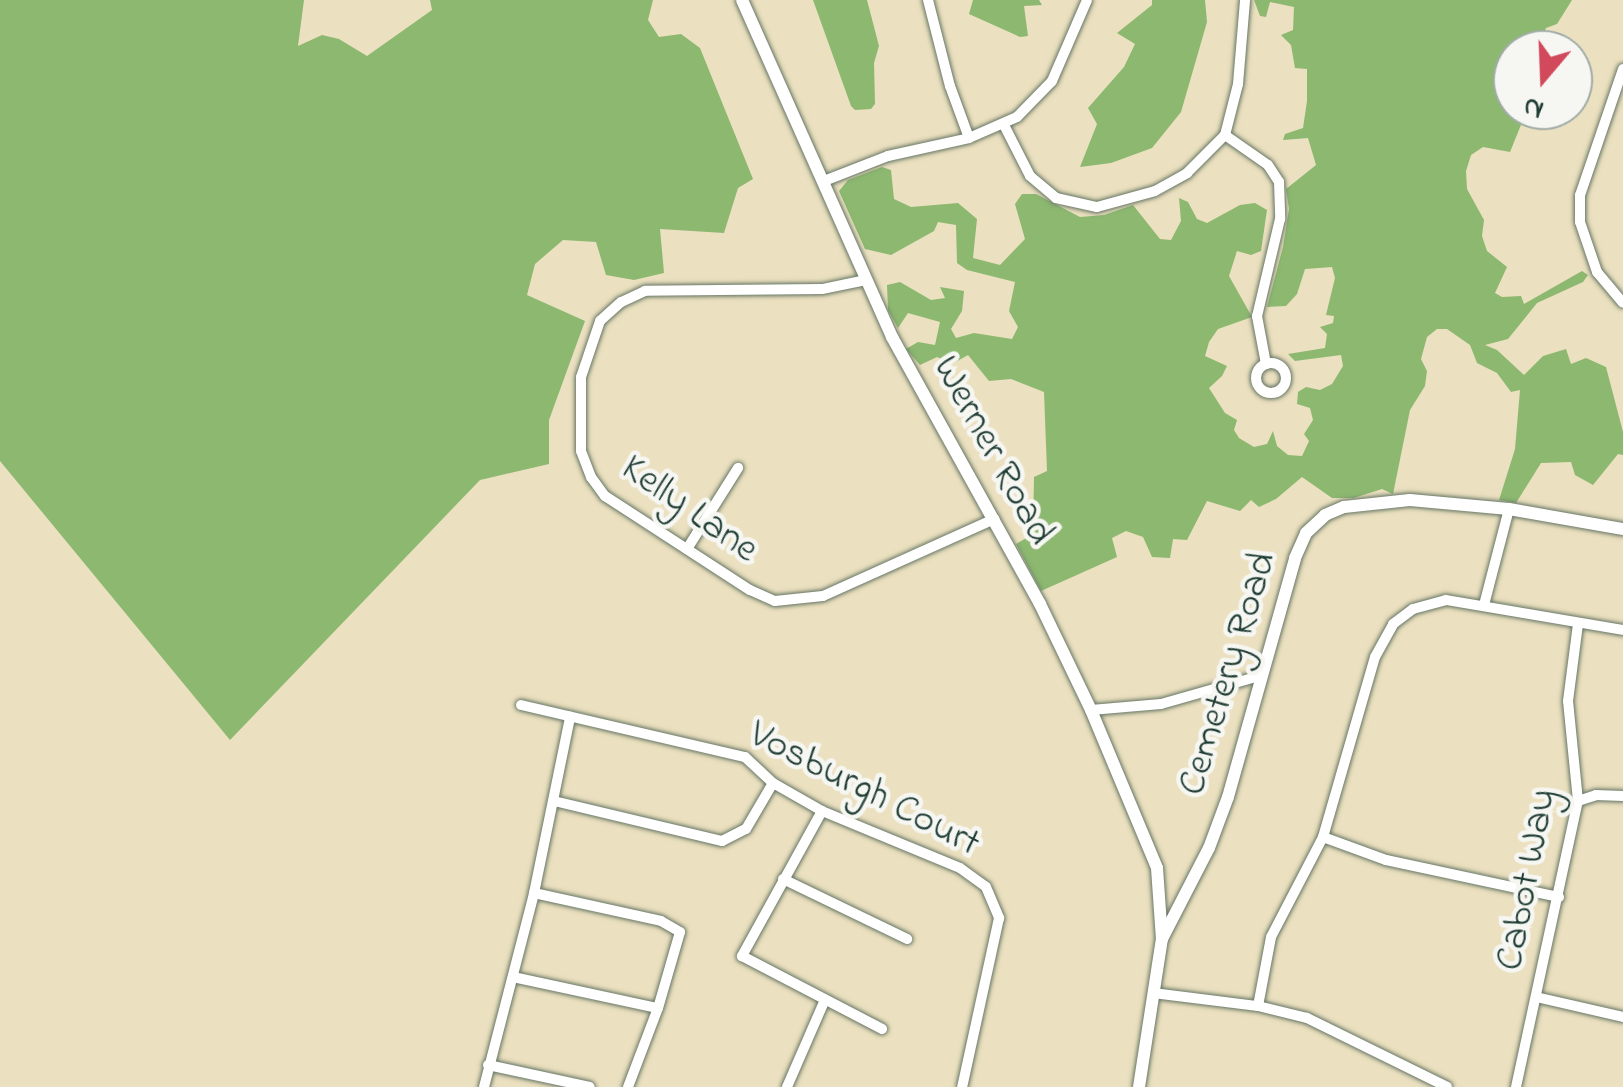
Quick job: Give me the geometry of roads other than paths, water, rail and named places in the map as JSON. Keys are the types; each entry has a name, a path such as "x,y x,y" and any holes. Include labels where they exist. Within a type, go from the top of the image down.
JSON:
{"street":[{"name":"Werner Road","path":"742,0 892,337 994,519 1091,710 1157,868 1162,939"},
{"path":"928,0 969,138"},
{"path":"824,181 888,156 969,138 1004,125 1052,81 1087,0"},
{"path":"1004,125 1039,186 1075,206 1097,208 1155,191 1187,173 1225,135 1238,84 1246,0"},
{"path":"1623,69 1580,195 1580,222 1596,272 1623,303"},
{"path":"1225,135 1268,164 1279,182 1280,220 1257,316 1266,364"},
{"name":"Kelly Lane","path":"866,280 822,290 645,291 621,302 600,321 589,344 579,404 581,451 591,477 605,496 750,590 775,601 800,602 994,519"},
{"path":"688,548 738,468"},
{"name":"Cemetery Road","path":"1139,1087 1162,939 1209,848 1295,558 1306,533 1324,516 1344,507 1410,500 1509,509 1623,529"},
{"path":"1484,605 1509,509"},
{"path":"1258,1006 1271,937 1323,838 1382,640 1393,624 1428,603 1446,600 1623,630"},
{"name":"Cabot Way","path":"1516,1087 1578,801 1568,701 1578,624"},
{"path":"1091,710 1162,704 1263,675"},
{"name":"Vosburgh Court","path":"521,705 745,758 773,783 822,810 960,868 993,896 999,918 996,943 962,1087"},
{"path":"484,1087 534,894 570,717"},
{"path":"554,800 722,842 741,835 773,783"},
{"path":"1578,801 1596,795 1623,796"},
{"path":"822,810 742,956 824,1002 882,1028"},
{"path":"1323,838 1386,860 1558,897"},
{"path":"783,879 907,939"},
{"path":"534,894 675,926 681,940 628,1087"},
{"path":"512,977 658,1008"},
{"path":"1153,993 1258,1006 1307,1018 1447,1087"},
{"path":"1536,997 1623,1017"},
{"path":"787,1087 824,1002"},
{"path":"488,1065 590,1087"}]}
